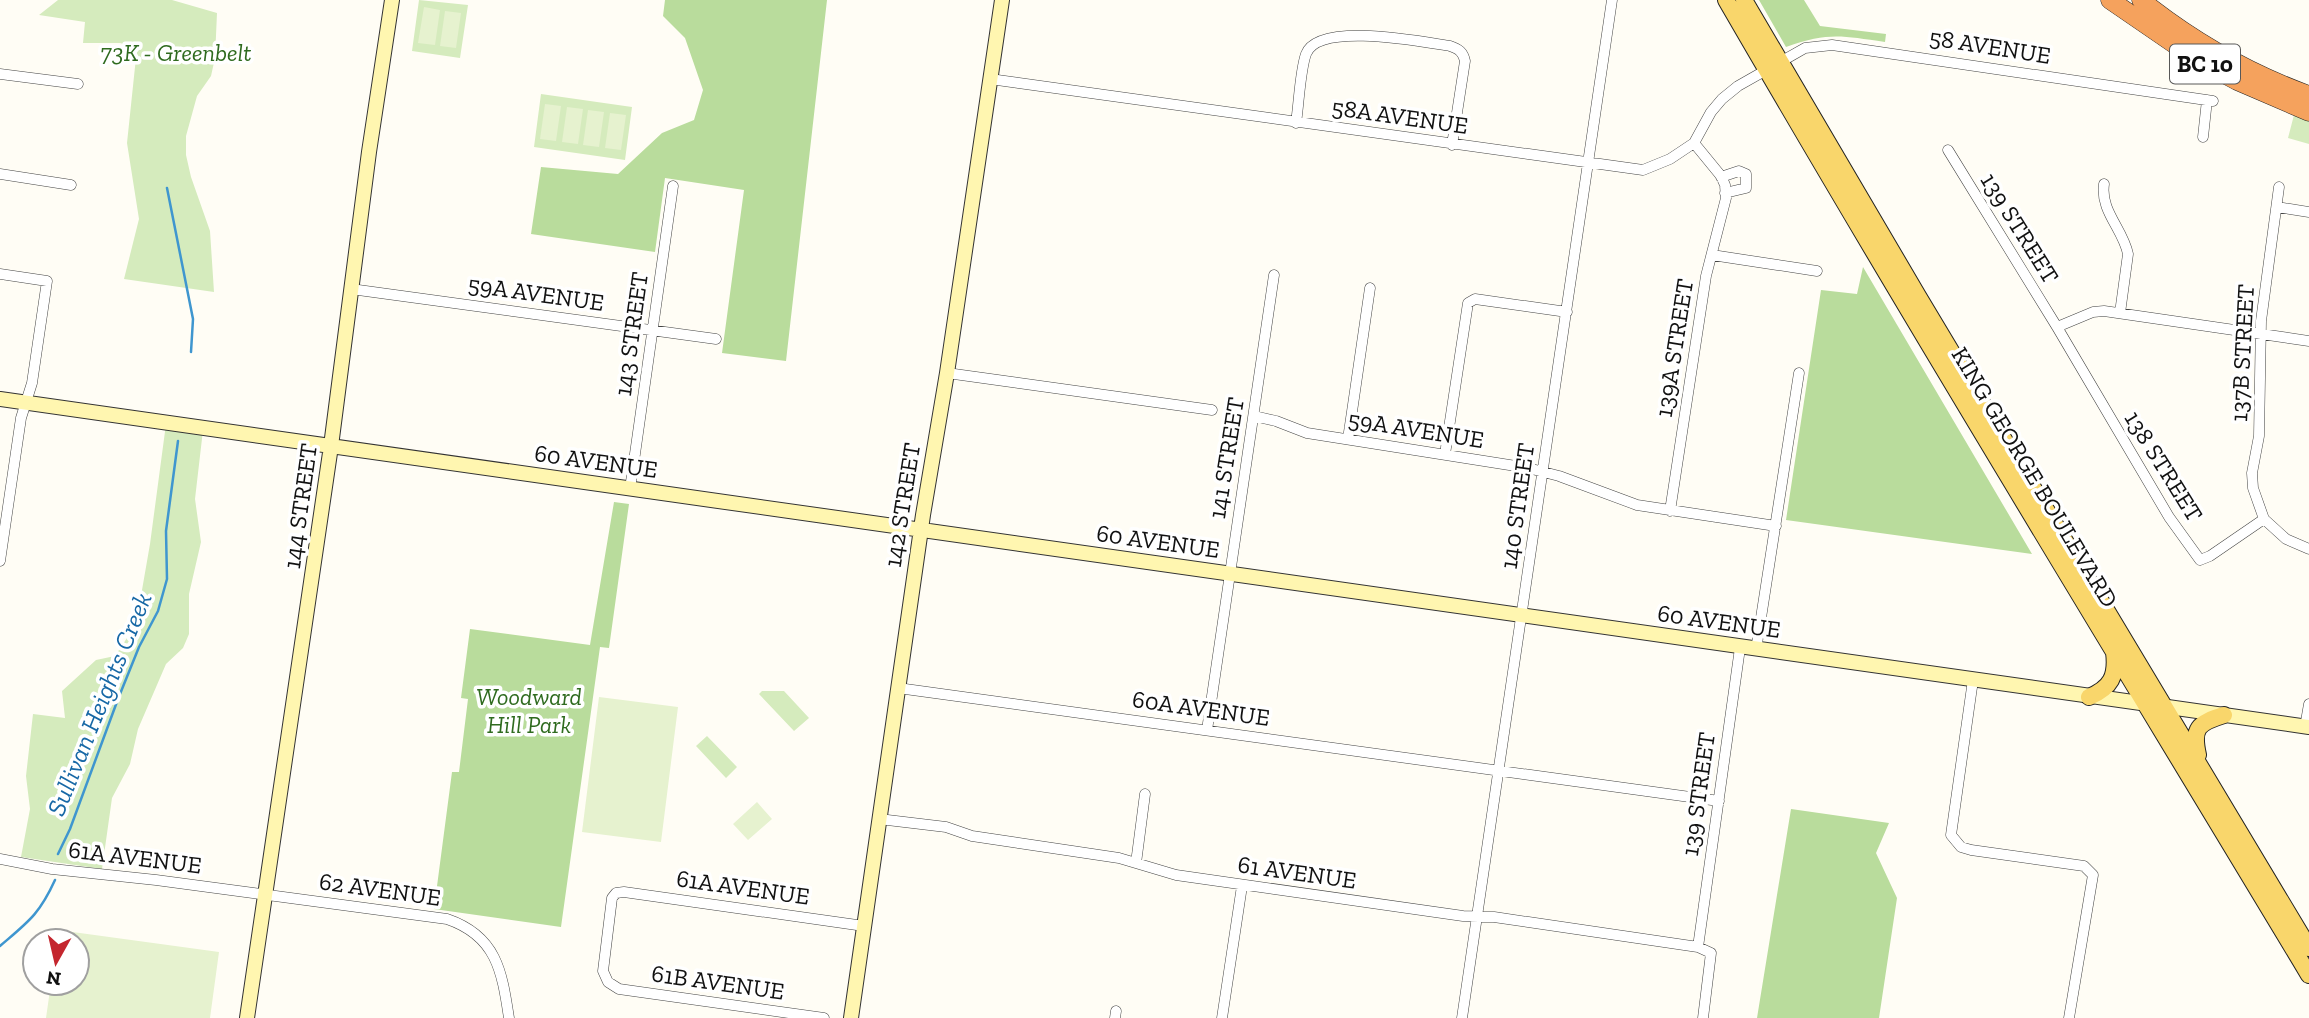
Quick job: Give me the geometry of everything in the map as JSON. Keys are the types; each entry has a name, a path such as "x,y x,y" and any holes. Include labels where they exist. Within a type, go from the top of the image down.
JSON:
{"highway":[{"name":"BC 10","path":"2110,0 2206,64 2237,81 2309,112"},
{"name":"BC 10","path":"2141,0 2201,43 2246,68 2309,95"}],"main road":[{"name":"KING GEORGE BOULEVARD","path":"1726,0 1773,66 2200,764 2309,948"},
{"name":"KING GEORGE BOULEVARD","path":"1744,0 1773,66 2000,467 2309,975"},
{"path":"2089,697 2102,691 2113,681 2113,650"},
{"path":"2200,764 2194,740 2196,730 2204,722 2224,715"}],"street":[{"name":"144 STREET","path":"247,1018 331,446 392,0"},
{"name":"142 STREET","path":"851,1018 921,531 1002,0"},
{"name":"140 STREET","path":"1462,1018 1612,0"},
{"path":"1296,123 1306,54 1316,42 1324,38 1374,36 1450,46 1458,49 1465,61 1452,145"},
{"name":"58 AVENUE","path":"1773,66 1805,48 1832,44 2210,101 2203,137"},
{"name":"58A AVENUE","path":"990,79 1643,170 1670,159 1694,144 1722,99 1738,86 1773,66"},
{"path":"0,74 78,84"},
{"name":"139A STREET","path":"1670,511 1706,276 1725,193 1721,177 1694,144"},
{"name":"139 STREET","path":"1948,150 2057,327"},
{"path":"1721,177 1739,171 1748,178 1744,190 1725,193"},
{"path":"0,174 72,185"},
{"path":"2104,184 2104,201 2127,246 2128,254 2120,313"},
{"name":"143 STREET","path":"630,489 673,186"},
{"name":"137B STREET","path":"2264,519 2253,488 2252,473 2259,436 2261,321 2279,187"},
{"path":"2277,207 2309,212"},
{"path":"1712,255 1817,271"},
{"path":"0,274 47,281 27,403 20,418 0,561"},
{"name":"141 STREET","path":"1207,730 1274,275"},
{"path":"1348,439 1370,288"},
{"name":"59A AVENUE","path":"351,289 716,339"},
{"path":"1445,454 1466,308 1470,300 1567,312"},
{"path":"2057,327 2093,312 2120,313 2309,341"},
{"name":"138 STREET","path":"2057,327 2169,517 2200,560 2264,519"},
{"path":"947,373 1212,410"},
{"path":"1756,650 1800,373"},
{"name":"60 AVENUE","path":"0,399 2307,727"},
{"name":"59A AVENUE","path":"1254,416 1307,433 1544,472 1637,505 1776,526"},
{"path":"2264,519 2286,539 2309,550"},
{"name":"139 STREET","path":"1698,947 1740,648"},
{"path":"1973,680 1951,835 1955,842 1971,850 2089,868 2092,875 2070,1018"},
{"name":"60A AVENUE","path":"898,688 1719,801"},
{"path":"2307,727 2309,704"},
{"path":"1136,863 1145,794"},
{"name":"61 AVENUE","path":"879,819 946,827 972,836 1119,858 1176,875 1242,886 1698,947 1711,953 1703,1018"},
{"name":"61A AVENUE","path":"0,859 52,869 266,895"},
{"path":"1222,1018 1242,886"},
{"name":"61A AVENUE","path":"608,982 603,971 611,902 616,893 864,926"},
{"name":"62 AVENUE","path":"266,895 431,916 460,923 473,932 497,962 504,979 509,1018"},
{"name":"61B AVENUE","path":"608,982 620,989 824,1018"}],"green space":[{"name":"73K - Greenbelt","path":"58,0 172,0 217,13 215,58 211,76 197,96 186,136 186,155 191,177 210,231 214,292 124,279 139,219 127,143 137,48 120,43 83,43 85,22 39,15"},
{"path":"419,0 468,5 460,58 412,51"},
{"path":"665,0 827,0 786,361 722,353 744,190 665,178 655,252 531,234 541,167 618,174 662,133 694,120 703,90 685,38 663,16"},
{"path":"1759,0 1804,0 1820,26 1886,34 1885,42 1825,37 1786,47"},
{"path":"424,7 440,10 435,45 418,43"},
{"path":"445,11 461,13 456,48 440,46"},
{"path":"541,94 632,107 625,160 534,147"},
{"path":"545,104 561,106 556,141 540,139"},
{"path":"567,107 583,109 578,144 562,142"},
{"path":"588,110 604,112 599,147 583,145"},
{"path":"610,113 626,115 621,150 605,148"},
{"path":"2294,115 2309,120 2309,144 2288,138"},
{"path":"1863,267 2032,554 1786,520 1821,290 1857,294"},
{"path":"166,424 203,430 195,499 201,542 189,594 189,634 183,648 166,664 138,729 130,764 112,798 102,869 21,857 30,809 26,776 33,714 65,718 62,691 96,660 115,656 127,638 138,613"},
{"name":"Woodward Hill Park","path":"614,502 629,504 609,648 600,647 561,927 434,909 452,772 459,772 468,699 461,698 470,629 590,645"},
{"path":"762,691 784,691 809,718 794,731 759,694"},
{"path":"599,697 678,707 661,842 582,832"},
{"path":"707,736 737,767 726,778 696,746"},
{"path":"757,802 772,819 748,840 733,824"},
{"path":"1791,809 1889,823 1876,853 1897,898 1879,1018 1757,1018"},
{"path":"91,935 219,952 210,1018 46,1018 49,997 91,997"}],"waterway":[{"name":"Sullivan Heights Creek","path":"167,188 193,319 191,352"},
{"name":"Sullivan Heights Creek","path":"58,854 139,647 158,611 167,579 166,531 178,441"},
{"name":"Sullivan Heights Creek","path":"0,946 32,917 44,902 55,880"}]}
